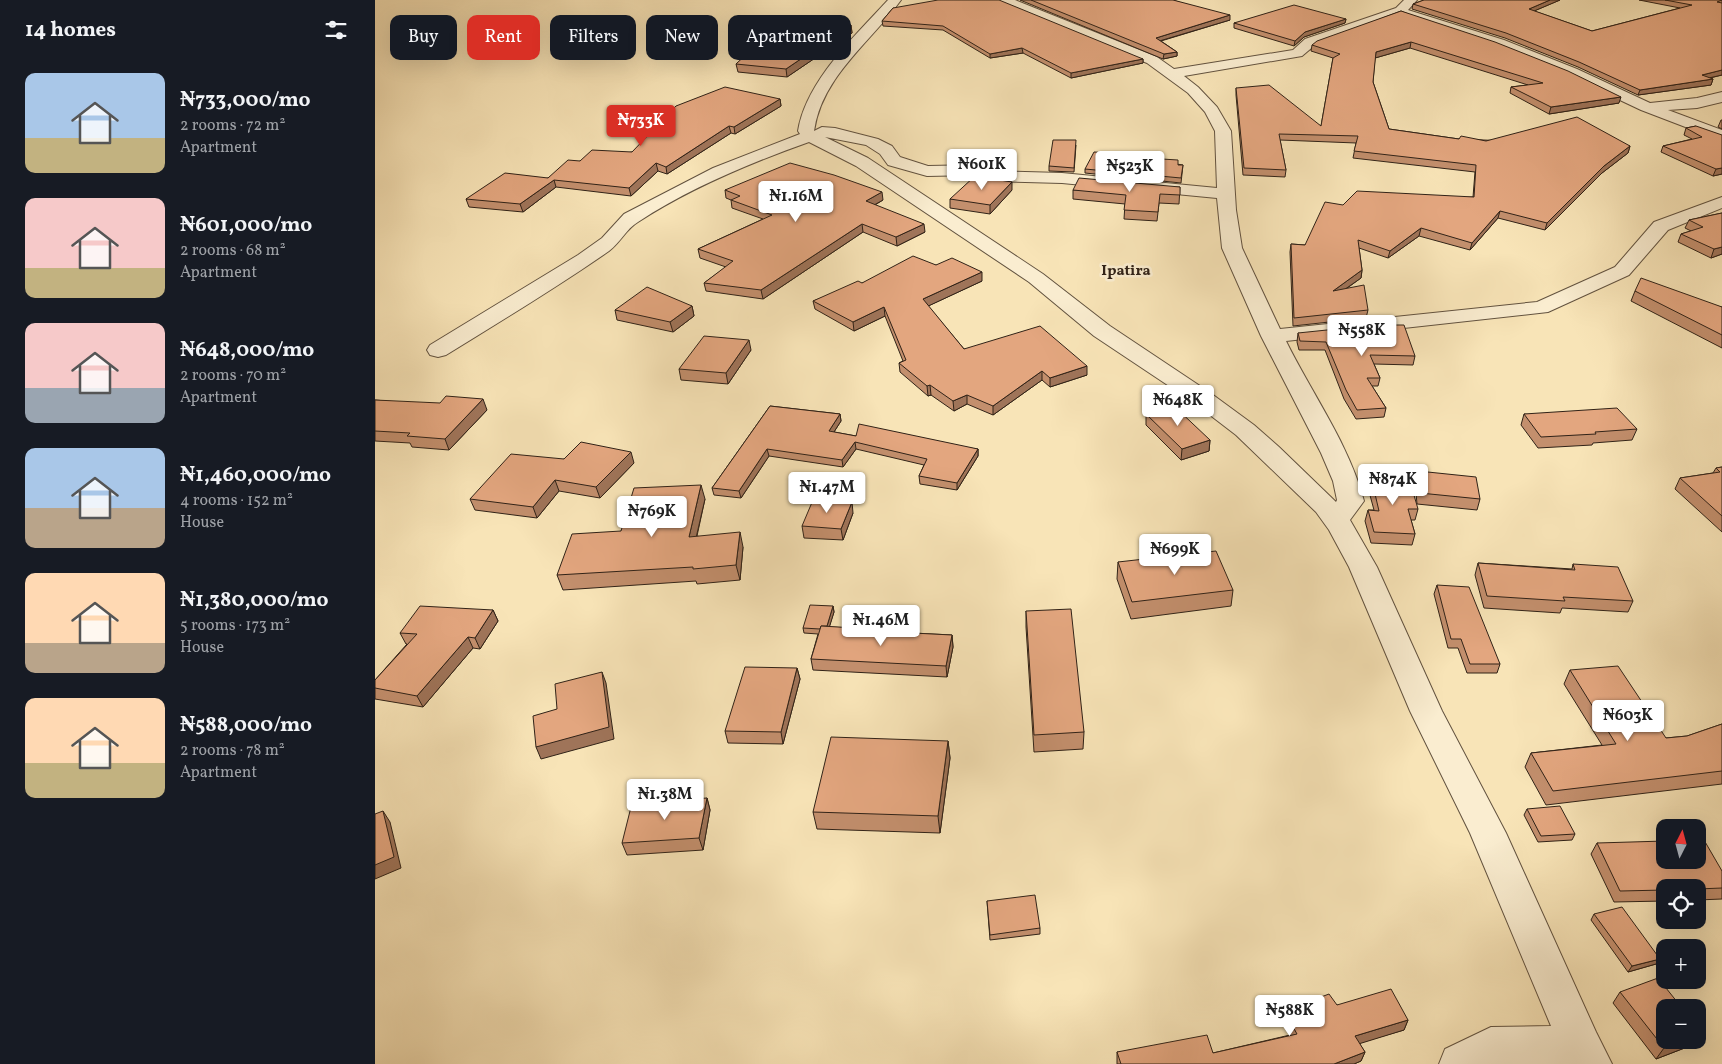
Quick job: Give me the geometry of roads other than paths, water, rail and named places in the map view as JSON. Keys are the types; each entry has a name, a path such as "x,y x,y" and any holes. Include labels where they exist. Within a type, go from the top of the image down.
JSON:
{"street":[{"path":"808,133 808,113 818,95 851,51 895,0"},
{"path":"1004,0 1152,60 1193,90 1212,110 1223,130 1226,194 1232,248 1272,336 1334,453 1346,481 1337,509"},
{"path":"1172,74 1297,53 1310,42 1400,11 1411,0"},
{"path":"1400,11 1499,43 1572,72 1646,107 1722,136"},
{"path":"1646,107 1697,103 1722,97"},
{"path":"808,133 862,162 1036,278 1102,331 1201,397 1245,430 1337,509 1426,711 1488,833 1586,1055 1491,1048 1460,1064"},
{"path":"438,350 536,290 607,243 629,220 713,174 808,133 835,133 872,142 886,150 894,161 927,171 977,170 991,176 1052,178 1226,194"},
{"path":"1272,336 1541,308 1622,271 1661,226 1722,202"}],"district":[{"name":"Ipatira","path":"1126,270"}]}
